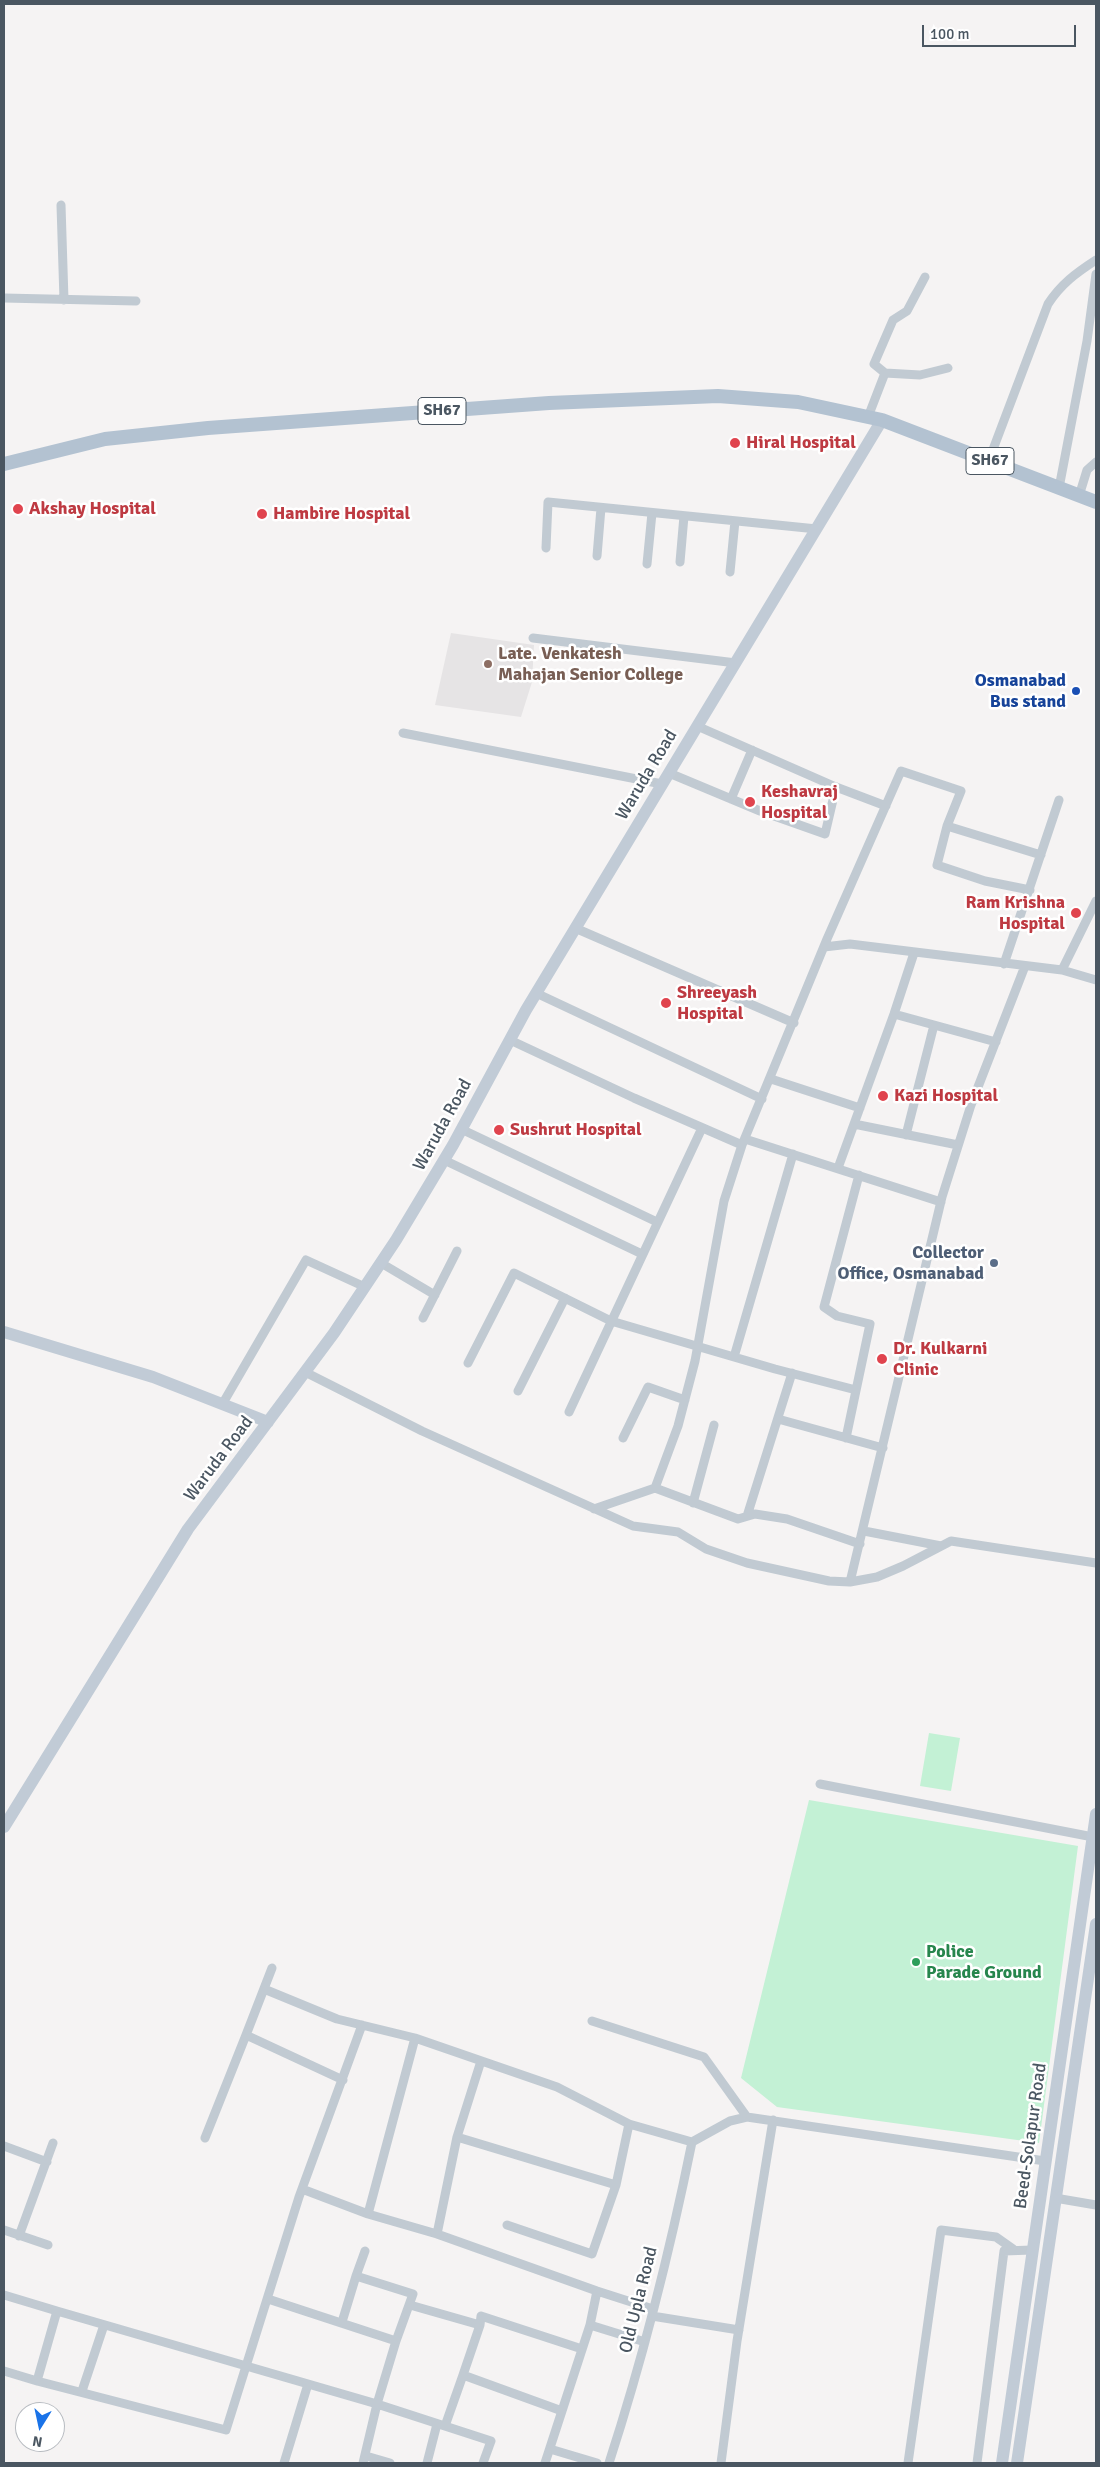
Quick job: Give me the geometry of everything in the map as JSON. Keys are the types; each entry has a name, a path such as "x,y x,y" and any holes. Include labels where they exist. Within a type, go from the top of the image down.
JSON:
{"main road":[{"name":"SH67","path":"4,464 105,439 208,428 549,403 718,396 798,402 882,420 1096,502"}],"street":[{"path":"61,205 64,300"},
{"path":"989,460 1048,304 1058,289 1096,260"},
{"path":"1059,488 1087,342 1096,274"},
{"path":"925,277 907,312 893,320 874,364 885,373 920,375 948,368"},
{"path":"4,298 136,301"},
{"path":"868,417 885,373"},
{"name":"Waruda Road","path":"4,1827 188,1529 305,1372 380,1264 444,1160 536,993 882,420"},
{"path":"1079,496 1087,470 1096,462"},
{"path":"546,548 548,502 817,529"},
{"path":"597,556 601,508"},
{"path":"647,564 652,513"},
{"path":"680,562 684,516"},
{"path":"730,572 735,521"},
{"path":"534,638 736,663"},
{"path":"697,726 836,787 886,806"},
{"path":"403,733 662,784"},
{"path":"731,799 752,750"},
{"path":"655,1488 678,1426 685,1400 698,1346 724,1201 744,1142 824,947 901,771 961,791 947,826 937,865 985,881 1030,890"},
{"path":"669,773 731,799 825,834 836,787"},
{"path":"1004,964 1059,800"},
{"path":"947,826 1042,855"},
{"path":"1062,970 1096,901"},
{"path":"575,928 794,1023"},
{"path":"824,947 850,944 1062,970 1096,980"},
{"path":"838,1168 914,953"},
{"path":"850,1582 864,1531 941,1202 970,1105 1025,966"},
{"path":"536,993 762,1099"},
{"path":"894,1014 996,1042"},
{"path":"906,1135 934,1025"},
{"path":"510,1040 702,1128 744,1142 793,1154 941,1202"},
{"path":"771,1079 860,1108"},
{"path":"854,1124 958,1145"},
{"path":"568,1412 702,1128"},
{"path":"461,1129 657,1222"},
{"path":"734,1357 793,1154"},
{"path":"444,1160 642,1254"},
{"path":"846,1438 870,1324 837,1316 824,1307 859,1175"},
{"path":"424,1318 458,1251"},
{"path":"223,1403 306,1260 365,1287"},
{"path":"380,1264 435,1295"},
{"path":"468,1362 514,1273 611,1321 856,1390"},
{"path":"518,1391 565,1298"},
{"path":"4,1332 153,1377 268,1422"},
{"path":"305,1372 422,1430 633,1526 678,1532 706,1549 747,1563 828,1581 850,1582 877,1577 951,1541 1096,1563"},
{"path":"747,1516 792,1373"},
{"path":"623,1438 648,1387 685,1400"},
{"path":"778,1419 883,1448"},
{"path":"693,1503 714,1424"},
{"path":"594,1509 655,1488 738,1518 755,1514 787,1519 860,1544"},
{"path":"864,1531 941,1546"},
{"path":"820,1784 1093,1837"},
{"name":"Beed-Solapur Road","path":"1002,2463 1096,1814"},
{"name":"Beed-Solapur Road","path":"1017,2463 1056,2198 1093,1968 1096,1924"},
{"path":"205,2138 272,1968"},
{"path":"264,1989 337,2019 415,2038 558,2087 629,2124 692,2142 730,2121 747,2117 1045,2161"},
{"path":"592,2021 704,2057 747,2117"},
{"path":"4,2371 226,2430 248,2366 302,2189 362,2025"},
{"path":"246,2034 342,2080"},
{"path":"368,2214 415,2038"},
{"path":"437,2234 457,2137 481,2061"},
{"path":"721,2463 739,2330 773,2120"},
{"path":"507,2225 592,2254 616,2185 629,2124"},
{"path":"457,2137 616,2185"},
{"name":"Old Upla Road","path":"609,2463 645,2342 675,2228 692,2142"},
{"path":"19,2236 53,2143"},
{"path":"4,2146 47,2162"},
{"path":"302,2189 368,2214 437,2234 653,2312 739,2330"},
{"path":"1056,2198 1096,2205"},
{"path":"4,2230 48,2245"},
{"path":"908,2463 941,2230 996,2237 1013,2249"},
{"path":"342,2322 364,2250"},
{"path":"977,2463 1004,2250 1032,2250"},
{"path":"356,2276 414,2294 396,2341 377,2404 364,2459 390,2463"},
{"path":"545,2463 590,2325 597,2291"},
{"path":"4,2296 377,2404 491,2441 483,2463"},
{"path":"268,2300 342,2322 396,2341"},
{"path":"410,2305 480,2325"},
{"path":"37,2381 57,2311"},
{"path":"427,2463 463,2375 480,2325 481,2316 582,2349"},
{"path":"82,2392 104,2325"},
{"path":"590,2325 645,2342"},
{"path":"463,2375 562,2411"},
{"path":"284,2463 308,2384"},
{"path":"550,2449 596,2463"}],"shaded area":[{"name":"Late. Venkatesh Mahajan Senior College","path":"451,633 534,645 532,682 521,717 435,705"}],"green space":[{"path":"929,1733 960,1738 951,1791 920,1786"},
{"name":"Police Parade Ground","path":"809,1800 1078,1846 1039,2143 777,2107 741,2078"}],"place":[{"name":"Hiral Hospital","path":"735,443"},
{"name":"Akshay Hospital","path":"18,509"},
{"name":"Hambire Hospital","path":"262,514"},
{"name":"Late. Venkatesh Mahajan Senior College","path":"488,664"},
{"name":"Osmanabad Bus stand","path":"1076,691"},
{"name":"Keshavraj Hospital","path":"750,802"},
{"name":"Ram Krishna Hospital","path":"1076,913"},
{"name":"Shreeyash Hospital","path":"666,1003"},
{"name":"Kazi Hospital","path":"883,1096"},
{"name":"Sushrut Hospital","path":"499,1130"},
{"name":"Collector Office, Osmanabad","path":"994,1263"},
{"name":"Dr. Kulkarni Clinic","path":"882,1359"},
{"name":"Police Parade Ground","path":"916,1962"}]}
